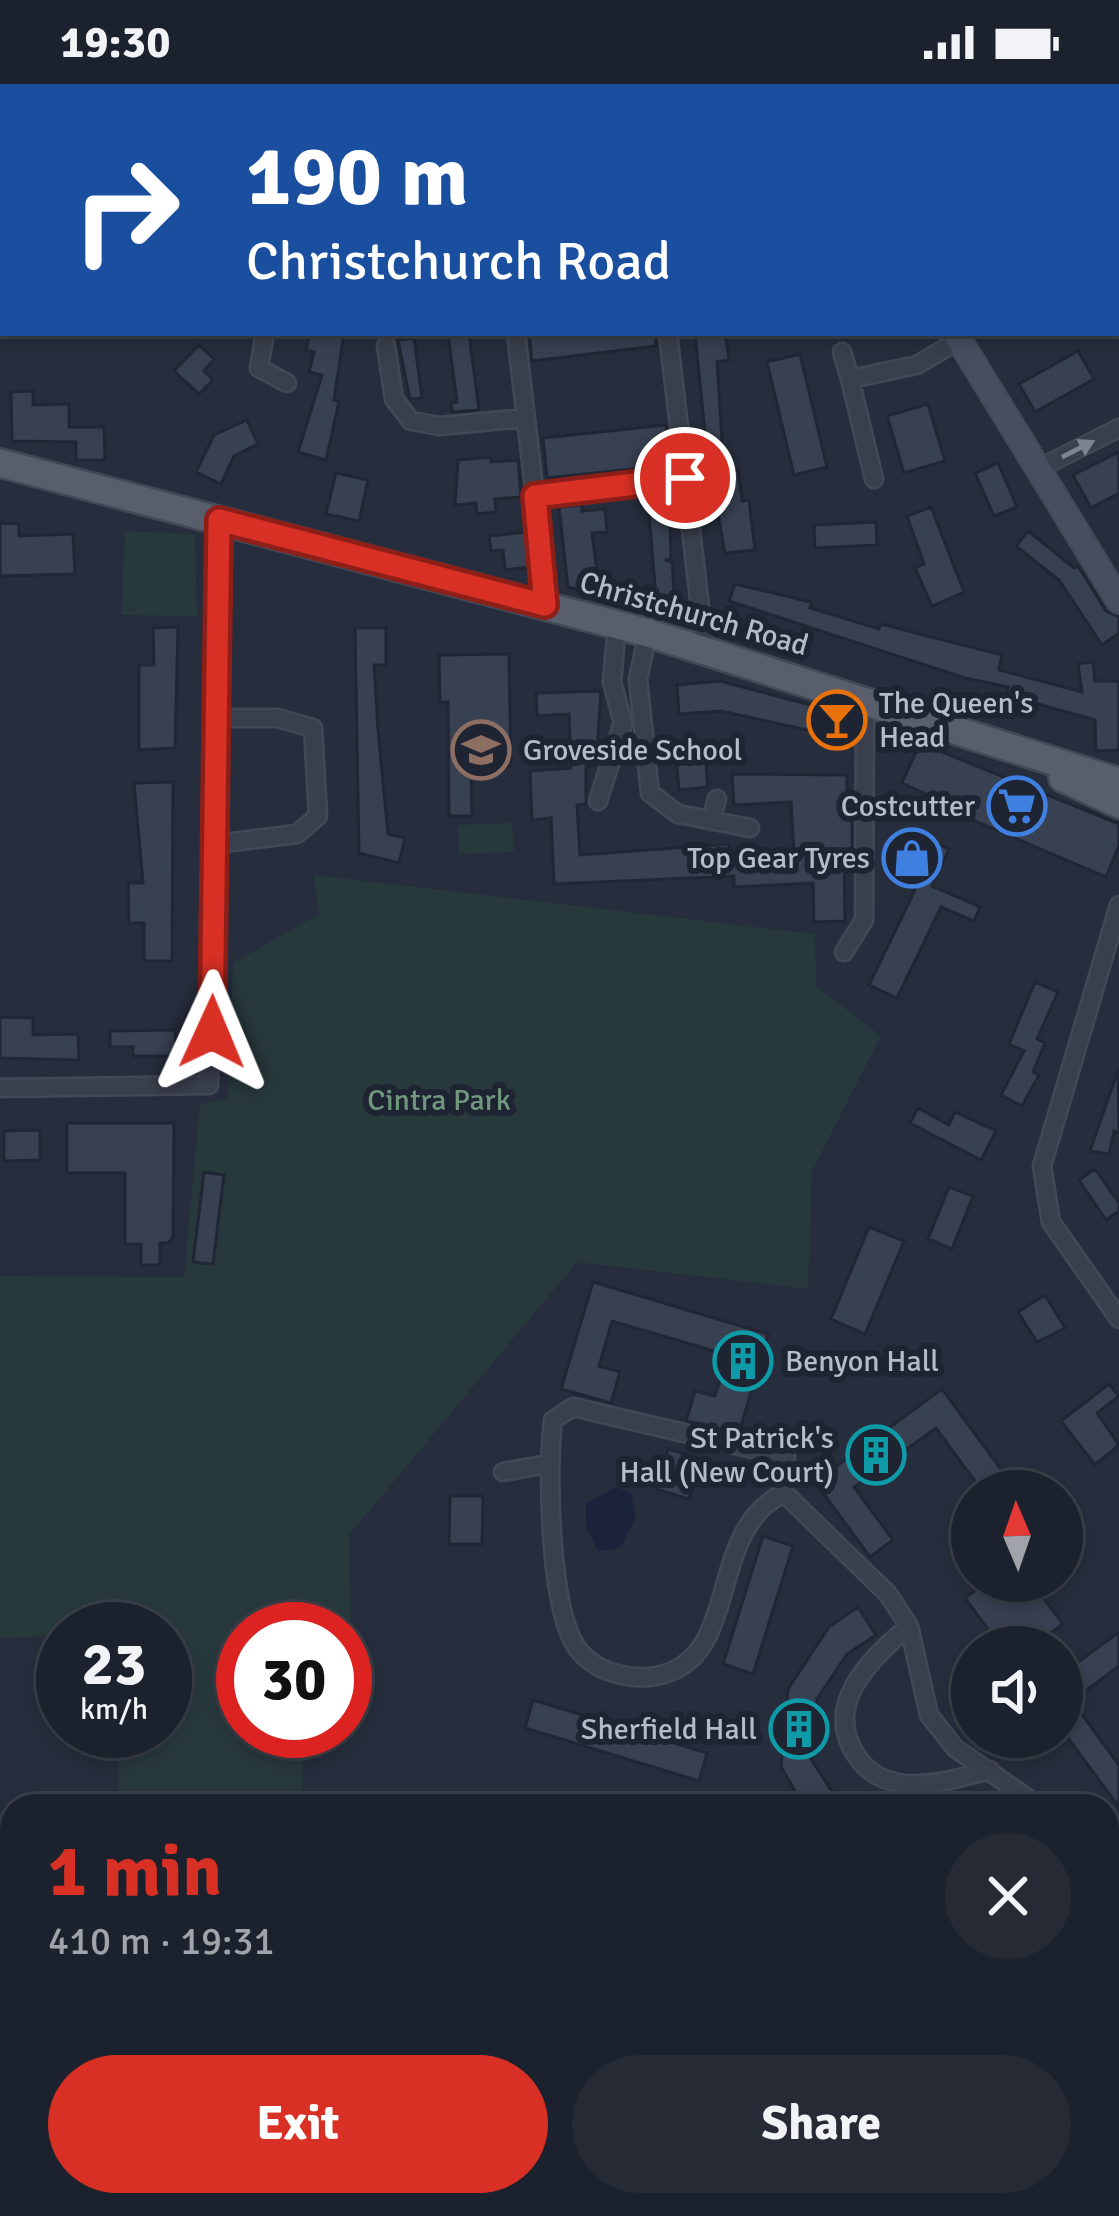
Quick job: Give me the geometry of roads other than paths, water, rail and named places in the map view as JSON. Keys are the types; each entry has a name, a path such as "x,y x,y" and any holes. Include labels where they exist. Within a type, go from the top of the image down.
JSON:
{"main road":[{"name":"Christchurch Road","path":"0,463 648,633 1119,782"},
{"name":"Christchurch Road","path":"1018,751 1052,773 1119,804"}],"street":[{"path":"264,336 259,368 287,382"},
{"path":"517,336 545,605"},
{"path":"668,336 706,650"},
{"path":"850,379 916,365 957,336 1119,601"},
{"path":"386,346 394,399 411,421 440,426 525,418"},
{"path":"842,352 874,479"},
{"path":"1036,470 1119,428"},
{"path":"535,496 685,478"},
{"path":"0,1088 209,1085 219,520"},
{"path":"598,801 623,723 612,682 616,625"},
{"path":"648,633 638,679 650,793 678,814 750,828"},
{"path":"844,952 864,920 867,884 865,699"},
{"path":"214,718 277,718 313,728 318,816 297,834 216,844"},
{"path":"711,820 717,799"},
{"path":"1119,905 1042,1166 1051,1222 1119,1319"},
{"path":"573,1407 600,1409 786,1457 784,1493 745,1522 700,1650 673,1672 642,1678 610,1673 577,1648 557,1586 548,1464 553,1420 573,1407"},
{"path":"503,1472 548,1464"},
{"path":"784,1493 850,1552 909,1626 929,1715 955,1748 1023,1794"},
{"path":"909,1626 863,1669 844,1709 846,1741 868,1772 902,1784 941,1783 990,1770"}],"water":[{"path":"617,1487 631,1493 636,1518 620,1548 598,1551 586,1527 586,1503"}],"place":[{"name":"The Queen's Head","path":"837,720"},
{"name":"Groveside School","path":"481,750"},
{"name":"Costcutter","path":"1017,806"},
{"name":"Top Gear Tyres","path":"912,858"},
{"name":"Benyon Hall","path":"743,1361"},
{"name":"St Patrick's Hall (New Court)","path":"876,1455"},
{"name":"Sherfield Hall","path":"799,1729"}],"park label":[{"name":"Cintra Park","path":"439,1100"}]}
